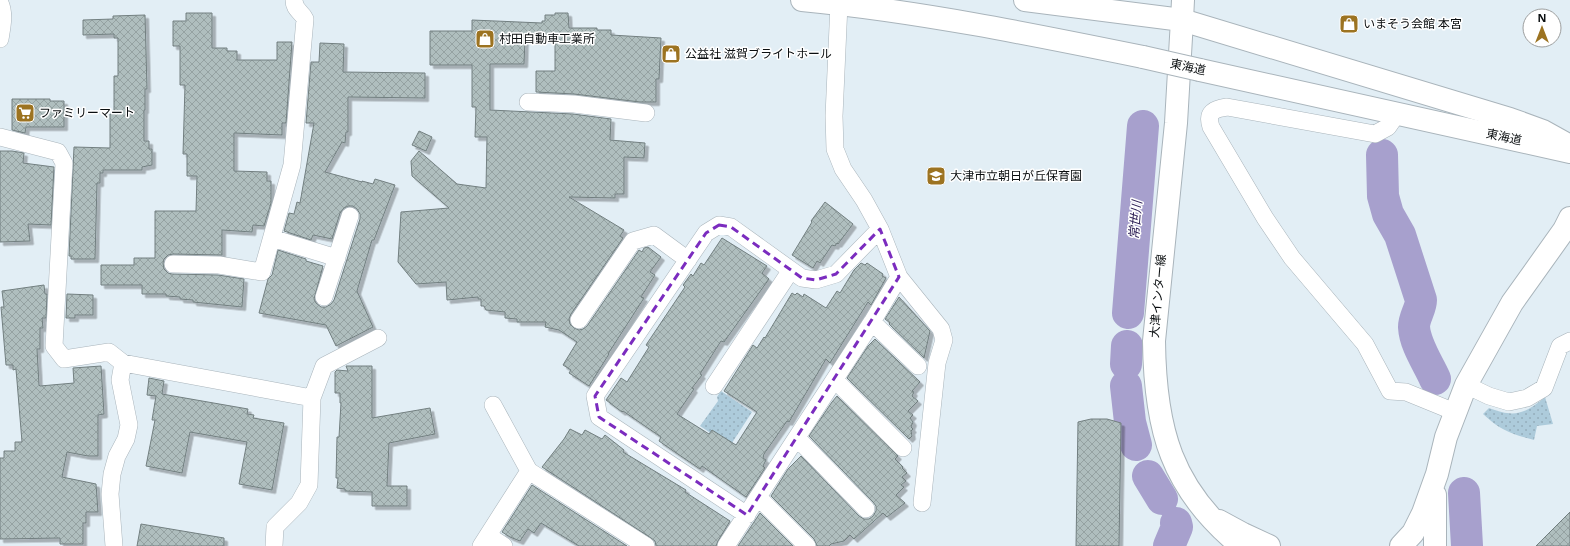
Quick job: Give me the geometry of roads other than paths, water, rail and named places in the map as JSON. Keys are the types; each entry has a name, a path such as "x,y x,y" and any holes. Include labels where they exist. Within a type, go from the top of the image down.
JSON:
{"main road":[{"name":"東海道","path":"802,0 844,2 1033,35 1143,57 1570,152"},
{"path":"1025,0 1182,10 1510,119 1543,131 1570,146"},
{"name":"大津インター線","path":"1182,10 1176,123 1154,341 1154,375 1163,429 1170,455 1179,474 1208,515 1224,532 1241,546"},
{"path":"1401,546 1413,532 1424,513 1437,474 1446,437 1466,385 1512,303 1564,230 1570,218"},
{"path":"1434,546 1435,493 1437,474"},
{"path":"1208,515 1269,546"}],"street":[{"path":"173,264 219,265 262,272 292,165 304,19 303,14 297,11 294,5 294,0"},
{"path":"844,2 834,116 835,149 843,169 864,200 880,229 899,277 941,329 944,340 937,363 922,503"},
{"path":"0,3 3,11 3,23 0,39"},
{"path":"528,102 574,104 646,113"},
{"path":"1397,114 1388,127 1375,134 1227,107 1218,108 1212,112 1209,120 1211,127 1265,218 1292,258 1365,344 1390,392 1406,392 1455,412"},
{"path":"0,137 58,152 64,163 54,346 64,358 109,352 123,363 312,398"},
{"path":"324,297 350,216"},
{"path":"747,515 599,417 595,396 706,233 719,225 731,227 802,278 816,280 836,274 880,229"},
{"path":"578,320 633,240 654,235 688,260"},
{"path":"272,238 337,258"},
{"path":"714,386 791,270"},
{"path":"726,546 872,322 899,277"},
{"path":"872,322 918,366"},
{"path":"274,546 275,527 299,503 309,485 312,398 324,366 378,338"},
{"path":"1466,385 1488,396 1509,402 1527,398 1544,388 1560,346 1570,341"},
{"path":"114,546 110,487 116,456 126,439 129,425 120,380 123,363"},
{"path":"834,380 903,448"},
{"path":"493,405 529,471 646,546"},
{"path":"797,438 866,509"},
{"path":"504,546 485,541 529,471"},
{"path":"758,497 807,546"}],"waterway":[{"name":"常世川","path":"1128,313 1143,126"},
{"path":"1382,155 1383,196 1388,214 1400,235 1421,300 1414,323 1415,334 1419,347 1435,379"},
{"name":"常世川","path":"1126,364 1127,346"},
{"name":"常世川","path":"1126,386 1130,422 1136,445"},
{"name":"常世川","path":"1148,476 1162,499"},
{"path":"1464,493 1467,546"},
{"name":"常世川","path":"1169,546 1177,527 1176,523"}],"place":[{"name":"いまそう会館 本宮","path":"1349,24"},
{"name":"村田自動車工業所","path":"485,39"},
{"name":"公益社 滋賀ブライトホール","path":"671,54"},
{"name":"ファミリーマート","path":"25,113"},
{"name":"大津市立朝日が丘保育園","path":"936,176"}]}
